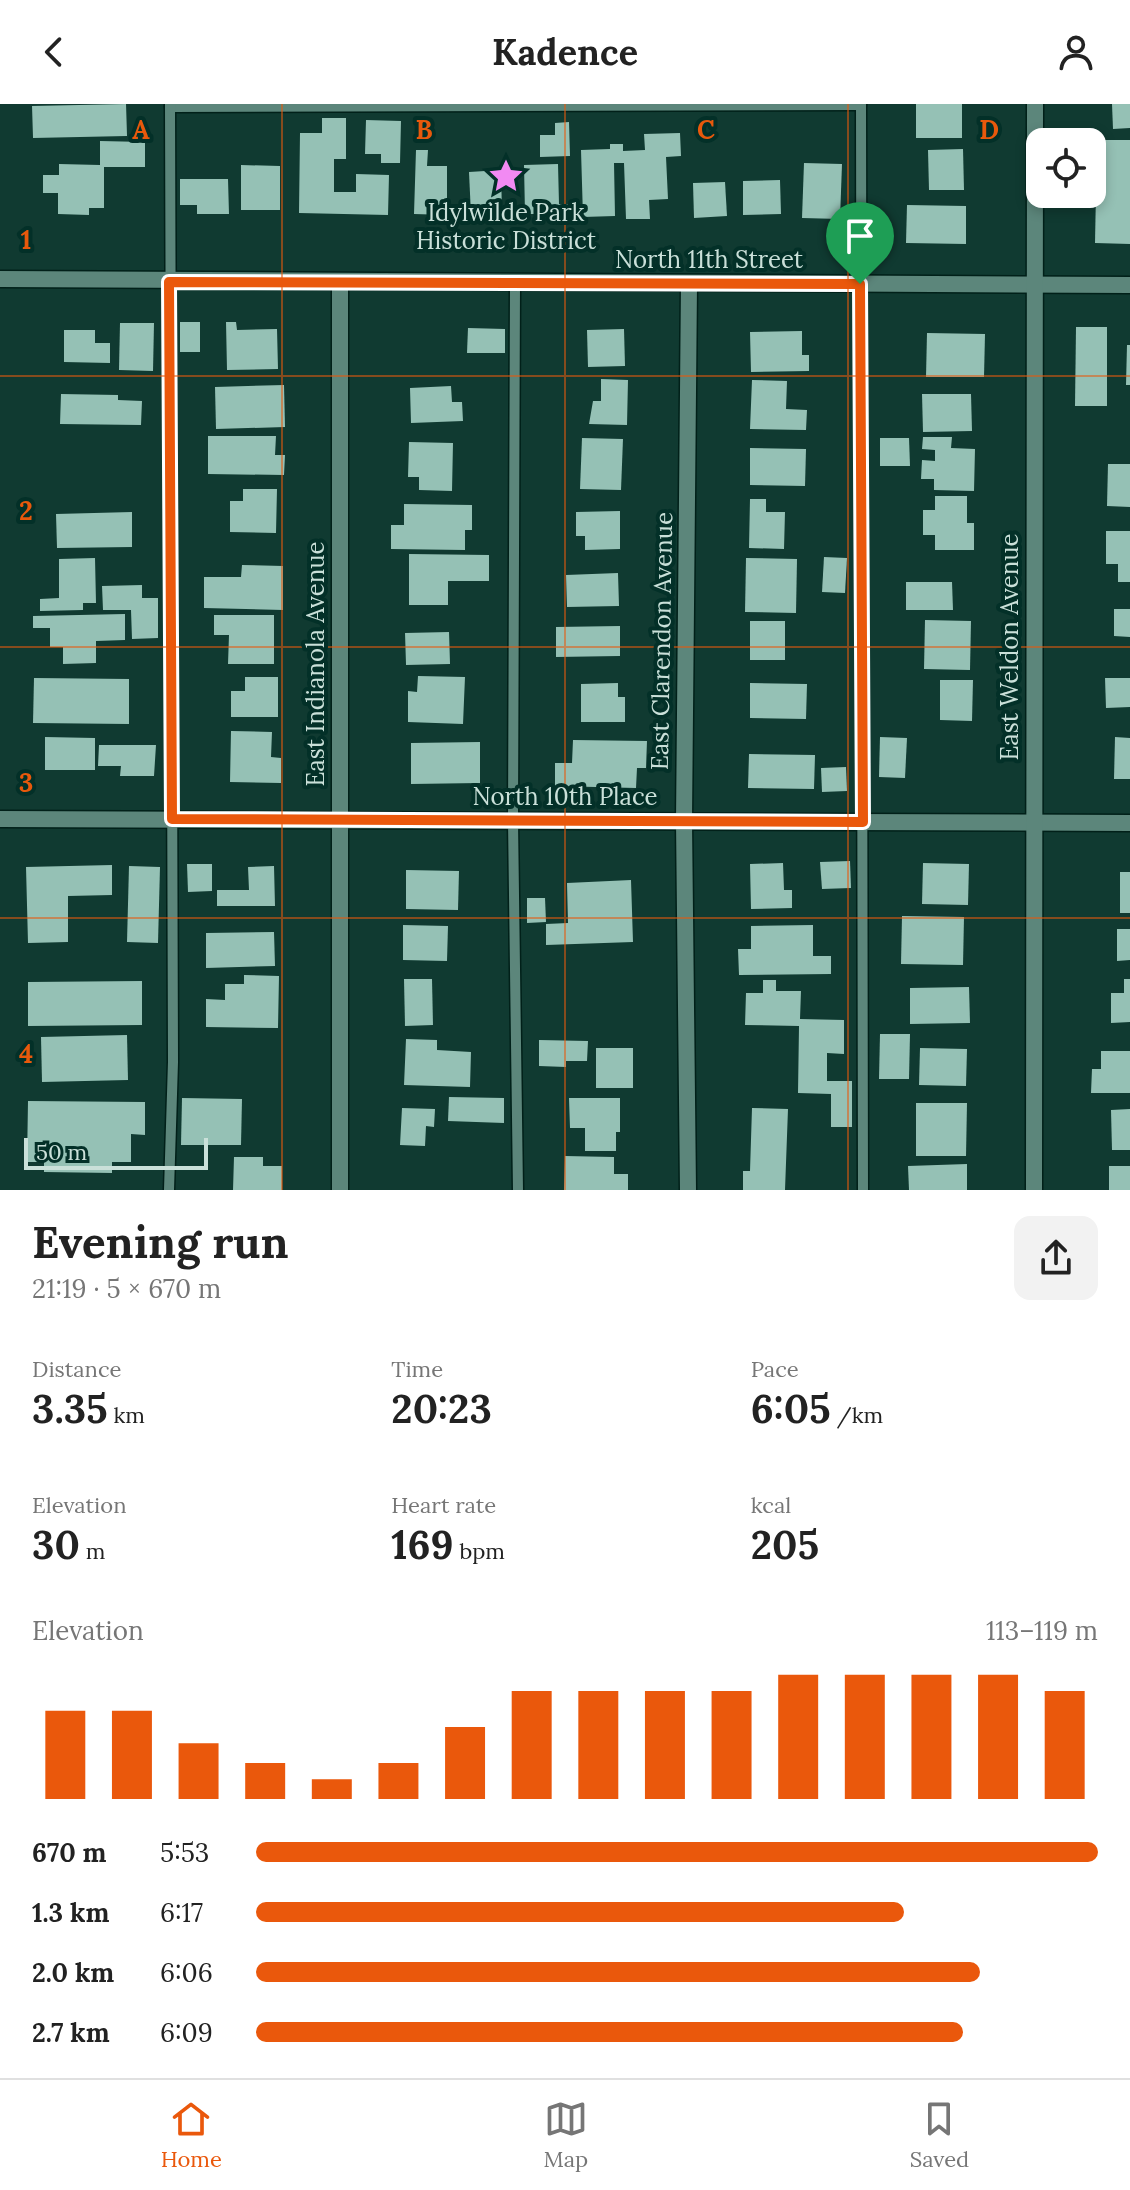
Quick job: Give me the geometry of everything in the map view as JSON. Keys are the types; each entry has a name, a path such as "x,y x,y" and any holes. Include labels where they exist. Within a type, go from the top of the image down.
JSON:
{"street":[{"name":"East Weldon Avenue","path":"1034,1190 1035,104"},
{"name":"North 11th Street","path":"0,279 1130,285"},
{"name":"East Indianola Avenue","path":"340,282 340,1190"},
{"name":"East Clarendon Avenue","path":"688,1190 684,821 689,284"},
{"name":"North 10th Place","path":"0,819 1130,823"}],"lane":[{"path":"169,1190 172,819 170,106 861,105 863,1190"},
{"path":"515,284 513,821 518,1190"}],"building":[{"path":"126,104 127,136 33,138 32,106"},
{"path":"916,104 962,104 962,138 916,138"},
{"path":"1112,104 1130,104 1130,128 1113,129"},
{"path":"322,118 346,118 346,159 334,159 334,192 356,192 356,174 389,175 388,215 299,213 300,133 322,133"},
{"path":"366,120 401,121 400,163 381,163 381,154 365,154"},
{"path":"569,122 570,156 540,157 540,135 555,135 555,123"},
{"path":"680,133 681,156 666,157 668,199 649,200 650,219 626,219 624,163 614,163 615,216 583,217 581,150 610,149 610,144 623,144 623,151 645,150 644,134"},
{"path":"1106,140 1130,140 1130,244 1095,243 1096,208 1106,208"},
{"path":"100,141 145,142 145,167 104,167 104,208 89,208 89,215 58,214 58,193 43,193 43,175 59,175 59,164 100,165"},
{"path":"963,149 964,190 929,190 928,150"},
{"path":"416,150 428,150 427,166 447,166 447,215 414,214"},
{"path":"804,163 842,164 840,219 802,218"},
{"path":"558,164 559,204 568,204 568,214 525,214 524,165"},
{"path":"241,165 280,166 280,210 241,210"},
{"path":"501,170 502,214 471,215 469,172"},
{"path":"180,179 228,179 229,214 197,214 197,205 180,205"},
{"path":"780,180 781,214 743,215 743,181"},
{"path":"725,182 727,216 694,218 693,183"},
{"path":"907,205 966,206 966,244 906,243"},
{"path":"180,322 200,322 200,352 180,352"},
{"path":"226,322 236,322 237,330 277,329 278,369 227,370"},
{"path":"120,323 154,323 153,371 119,370"},
{"path":"1076,327 1107,327 1107,406 1075,406"},
{"path":"468,328 505,329 505,353 467,353"},
{"path":"624,329 625,366 588,367 587,330"},
{"path":"64,330 95,330 95,343 110,343 110,363 64,362"},
{"path":"802,331 802,355 809,355 809,371 751,372 750,332"},
{"path":"927,333 985,334 984,377 926,377"},
{"path":"1127,345 1130,345 1130,385 1126,385"},
{"path":"601,379 628,380 627,425 589,424 593,401 601,401"},
{"path":"752,380 787,381 786,409 807,410 806,430 750,429"},
{"path":"284,385 285,427 216,429 215,387"},
{"path":"451,386 452,402 462,402 463,421 411,423 410,388"},
{"path":"61,394 118,395 118,400 142,401 141,425 60,424"},
{"path":"922,394 971,394 972,431 923,432"},
{"path":"208,436 276,436 275,455 285,455 284,475 208,474"},
{"path":"923,437 952,437 951,448 975,449 974,491 934,490 934,479 921,479 922,460 935,461 935,450 922,449"},
{"path":"582,438 623,439 621,490 580,489"},
{"path":"880,438 909,438 910,466 880,466"},
{"path":"409,442 453,443 452,491 419,490 419,477 408,477"},
{"path":"750,448 806,449 805,486 750,485"},
{"path":"1108,464 1130,464 1130,507 1107,506"},
{"path":"243,489 277,489 276,533 230,532 230,501 243,501"},
{"path":"935,496 967,496 967,523 974,523 974,550 935,550 935,535 923,535 923,510 935,510"},
{"path":"750,499 766,499 766,512 785,512 784,549 749,548"},
{"path":"404,504 472,505 472,530 465,530 465,550 391,549 391,525 404,525"},
{"path":"620,511 620,549 585,550 585,536 576,536 576,512"},
{"path":"132,512 132,547 57,548 56,514"},
{"path":"1106,531 1130,531 1130,582 1118,582 1118,564 1106,564"},
{"path":"409,554 489,555 489,581 448,581 448,605 409,605"},
{"path":"824,557 847,558 845,593 822,592"},
{"path":"95,558 96,603 83,603 83,610 40,611 40,599 59,598 59,559"},
{"path":"746,558 797,559 796,613 745,612"},
{"path":"242,565 283,566 283,610 204,608 204,577 241,577"},
{"path":"618,573 619,606 567,607 566,575"},
{"path":"906,582 952,582 953,610 906,610"},
{"path":"142,585 142,598 158,598 158,638 132,639 131,610 103,610 102,586"},
{"path":"1114,609 1130,609 1130,637 1114,636"},
{"path":"125,614 125,640 96,641 96,663 63,664 63,647 50,647 50,628 33,628 33,616"},
{"path":"214,615 274,615 274,664 228,664 229,635 214,635"},
{"path":"925,620 971,621 970,670 924,669"},
{"path":"750,621 785,621 785,660 750,660"},
{"path":"620,626 620,656 556,657 556,627"},
{"path":"449,632 450,664 406,665 405,633"},
{"path":"418,676 465,677 463,724 408,722 408,691 417,692"},
{"path":"245,677 278,677 278,717 231,717 231,691 245,691"},
{"path":"34,678 129,679 129,724 33,723"},
{"path":"1105,678 1130,678 1130,707 1106,708"},
{"path":"940,680 973,680 972,721 940,720"},
{"path":"618,683 618,697 625,697 625,722 581,722 581,684"},
{"path":"750,683 807,684 806,719 750,718"},
{"path":"231,731 272,732 271,757 281,758 281,783 230,782"},
{"path":"45,737 95,738 95,770 45,770"},
{"path":"880,737 907,738 905,778 879,777"},
{"path":"1115,737 1130,738 1130,779 1114,779"},
{"path":"573,740 647,741 646,768 637,768 636,788 555,786 555,763 572,763"},
{"path":"480,742 480,783 411,784 411,743"},
{"path":"99,745 156,745 154,776 120,776 121,766 98,766"},
{"path":"749,754 815,755 814,789 748,788"},
{"path":"846,767 847,791 822,792 821,768"},
{"path":"850,861 851,888 822,889 820,862"},
{"path":"783,863 784,890 792,890 792,908 751,909 750,864"},
{"path":"923,863 969,864 968,905 922,904"},
{"path":"187,864 212,864 212,891 188,892"},
{"path":"112,865 112,895 68,896 68,942 28,943 26,867"},
{"path":"129,866 160,867 158,943 127,942"},
{"path":"274,866 275,906 217,906 217,890 249,890 248,867"},
{"path":"406,870 459,871 458,910 406,909"},
{"path":"1120,872 1130,872 1130,913 1120,913"},
{"path":"631,880 633,942 546,945 546,924 568,923 567,883"},
{"path":"527,898 545,898 546,922 527,923"},
{"path":"902,916 964,917 963,965 901,964"},
{"path":"403,925 448,926 447,961 403,960"},
{"path":"813,925 813,956 831,956 831,974 739,975 738,949 751,949 751,926"},
{"path":"1117,929 1130,929 1130,960 1117,961"},
{"path":"274,932 275,966 206,968 206,933"},
{"path":"244,975 279,976 278,1028 206,1027 206,999 225,1000 225,984 244,984"},
{"path":"404,979 432,979 433,1025 405,1026"},
{"path":"1124,979 1130,979 1130,1022 1111,1023 1111,993 1124,993"},
{"path":"763,980 776,980 776,991 801,991 800,1019 844,1020 844,1054 827,1053 827,1081 852,1081 852,1127 831,1127 831,1094 798,1093 799,1026 745,1025 746,993 763,993"},
{"path":"142,981 142,1025 28,1026 28,982"},
{"path":"969,987 970,1023 910,1024 910,988"},
{"path":"880,1034 910,1034 909,1079 879,1079"},
{"path":"127,1035 128,1080 42,1082 41,1037"},
{"path":"406,1039 437,1040 437,1050 471,1052 470,1087 404,1085"},
{"path":"539,1040 588,1041 587,1061 566,1061 566,1067 539,1066"},
{"path":"596,1048 633,1048 633,1088 596,1088"},
{"path":"920,1048 967,1049 966,1086 919,1085"},
{"path":"1101,1051 1130,1051 1130,1093 1091,1093 1092,1069 1101,1069"},
{"path":"449,1097 504,1098 504,1123 448,1121"},
{"path":"182,1098 242,1099 241,1145 181,1145"},
{"path":"569,1098 620,1098 620,1132 616,1132 616,1151 585,1151 585,1128 570,1128"},
{"path":"28,1101 145,1102 145,1135 131,1134 131,1162 112,1162 112,1173 44,1172 44,1162 27,1162"},
{"path":"916,1103 967,1103 966,1156 916,1156"},
{"path":"402,1108 435,1109 434,1127 426,1126 425,1146 400,1145"},
{"path":"752,1108 788,1109 785,1190 743,1190 743,1171 750,1171"},
{"path":"1130,1109 1130,1150 1112,1150 1111,1110"},
{"path":"565,1156 614,1157 614,1174 628,1174 628,1190 564,1190"},
{"path":"234,1157 263,1157 263,1166 282,1166 282,1190 233,1190"},
{"path":"967,1164 967,1190 909,1190 908,1166"},
{"path":"1109,1166 1130,1166 1130,1190 1109,1190"}],"place":[{"name":"Idylwilde Park Historic District","path":"506,176"}],"route":[{"path":"169,282 860,284 863,822 172,819 169,282"}]}
